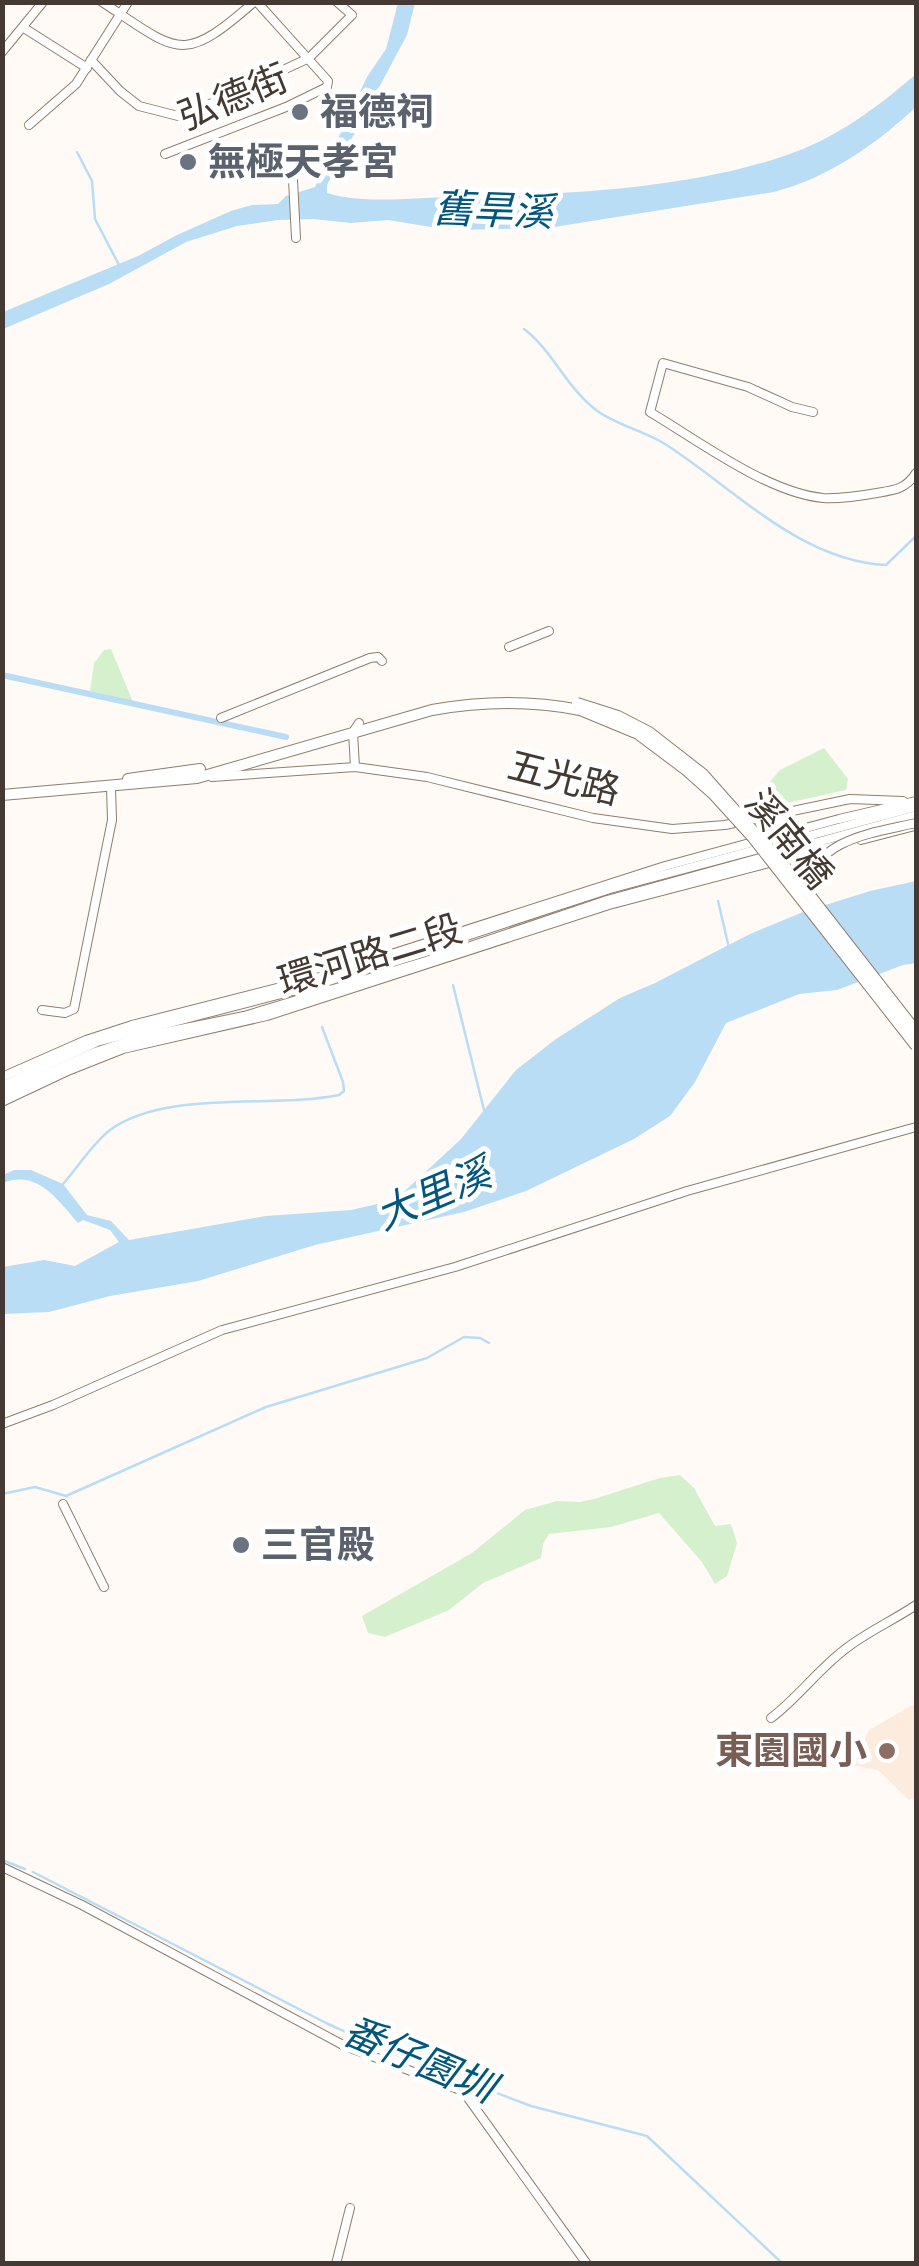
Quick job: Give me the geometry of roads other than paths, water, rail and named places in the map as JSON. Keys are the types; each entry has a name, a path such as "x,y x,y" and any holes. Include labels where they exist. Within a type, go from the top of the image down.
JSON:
{"main road":[{"name":"五光路","path":"2,792 112,788 195,774 356,728 480,702 579,707"},
{"name":"溪南橋","path":"579,707 618,716 649,732 688,761 727,799 806,890 916,1031"},
{"name":"溪南橋","path":"579,707 638,734 713,794 753,838 916,1046"},
{"name":"五光路","path":"2,792 195,774"}],"street":[{"path":"2,52 43,2"},
{"path":"102,2 164,43 178,46 214,38 255,2"},
{"path":"28,125 76,84 128,2"},
{"name":"弘德街","path":"165,154 328,87 328,81 255,2"},
{"path":"24,28 89,64 139,106 182,117 308,58 352,15 337,2"},
{"path":"2,30 13,40"},
{"path":"293,180 296,238"},
{"path":"813,412 748,387 663,363 650,412 735,464 808,495 861,496 895,490 911,482 916,474"},
{"path":"509,647 549,632"},
{"path":"222,718 370,658 382,661"},
{"path":"355,767 356,728"},
{"name":"五光路","path":"195,774 355,767 428,777 593,818 672,829 725,825 850,799 915,804"},
{"path":"42,1010 74,1009 112,820 112,788"},
{"path":"751,854 915,804"},
{"path":"806,890 814,864 832,848 916,821"},
{"path":"751,854 916,821"},
{"name":"環河路二段","path":"2,1076 86,1040 225,1015 320,977 604,884 751,854"},
{"name":"環河路二段","path":"2,1086 97,1042 225,1015 323,1000 751,854"},
{"name":"環河路二段","path":"2,1098 190,1023"},
{"path":"2,1424 222,1330 455,1267 687,1191 916,1127"},
{"path":"63,1504 104,1587"},
{"path":"770,1718 789,1706 849,1646 916,1605"},
{"path":"2,1867 82,1905 344,2045 463,2092 587,2264"},
{"path":"336,2264 350,2208"}],"water":[{"name":"舊旱溪","path":"398,3 415,3 407,35 327,185 327,193 358,199 391,199 584,192 672,182 757,164 812,145 859,118 916,74 916,107 850,158 813,178 774,192 548,228 450,230 388,220 351,223 313,219 237,226 186,242 109,284 3,329 3,312 138,256 231,211 278,204 286,196 315,187 367,77 386,49"},
{"name":"大里溪","path":"916,881 916,963 837,990 799,994 726,1023 695,1082 670,1116 634,1139 526,1191 464,1212 315,1245 198,1281 110,1296 49,1312 3,1314 3,1267 44,1260 75,1266 119,1242 110,1230 83,1220 78,1223 36,1183 3,1183 3,1175 31,1170 63,1184 87,1215 111,1221 129,1240 266,1216 351,1210 395,1200 461,1139 516,1070 620,998 803,912"}],"waterway":[{"path":"77,152 92,181 95,219 119,265"},
{"name":"舊旱溪","path":"524,329 596,410 665,444 796,537 825,551 886,565 916,536"},
{"path":"2,675 286,737"},
{"path":"718,901 729,948"},
{"path":"453,985 484,1110"},
{"path":"63,1184 103,1136 133,1117 189,1105 339,1095 344,1091 343,1082 322,1027"},
{"path":"2,1494 35,1487 66,1496 266,1407 427,1358 464,1337 489,1343"},
{"name":"番仔園圳","path":"2,1860 25,1869"},
{"name":"番仔園圳","path":"33,1872 392,2053 531,2106 647,2136 783,2264"}],"place":[{"name":"福德祠","path":"300,112"},
{"name":"無極天孝宮","path":"188,162"},
{"name":"三官殿","path":"241,1545"},
{"name":"東園國小","path":"887,1751"}]}
